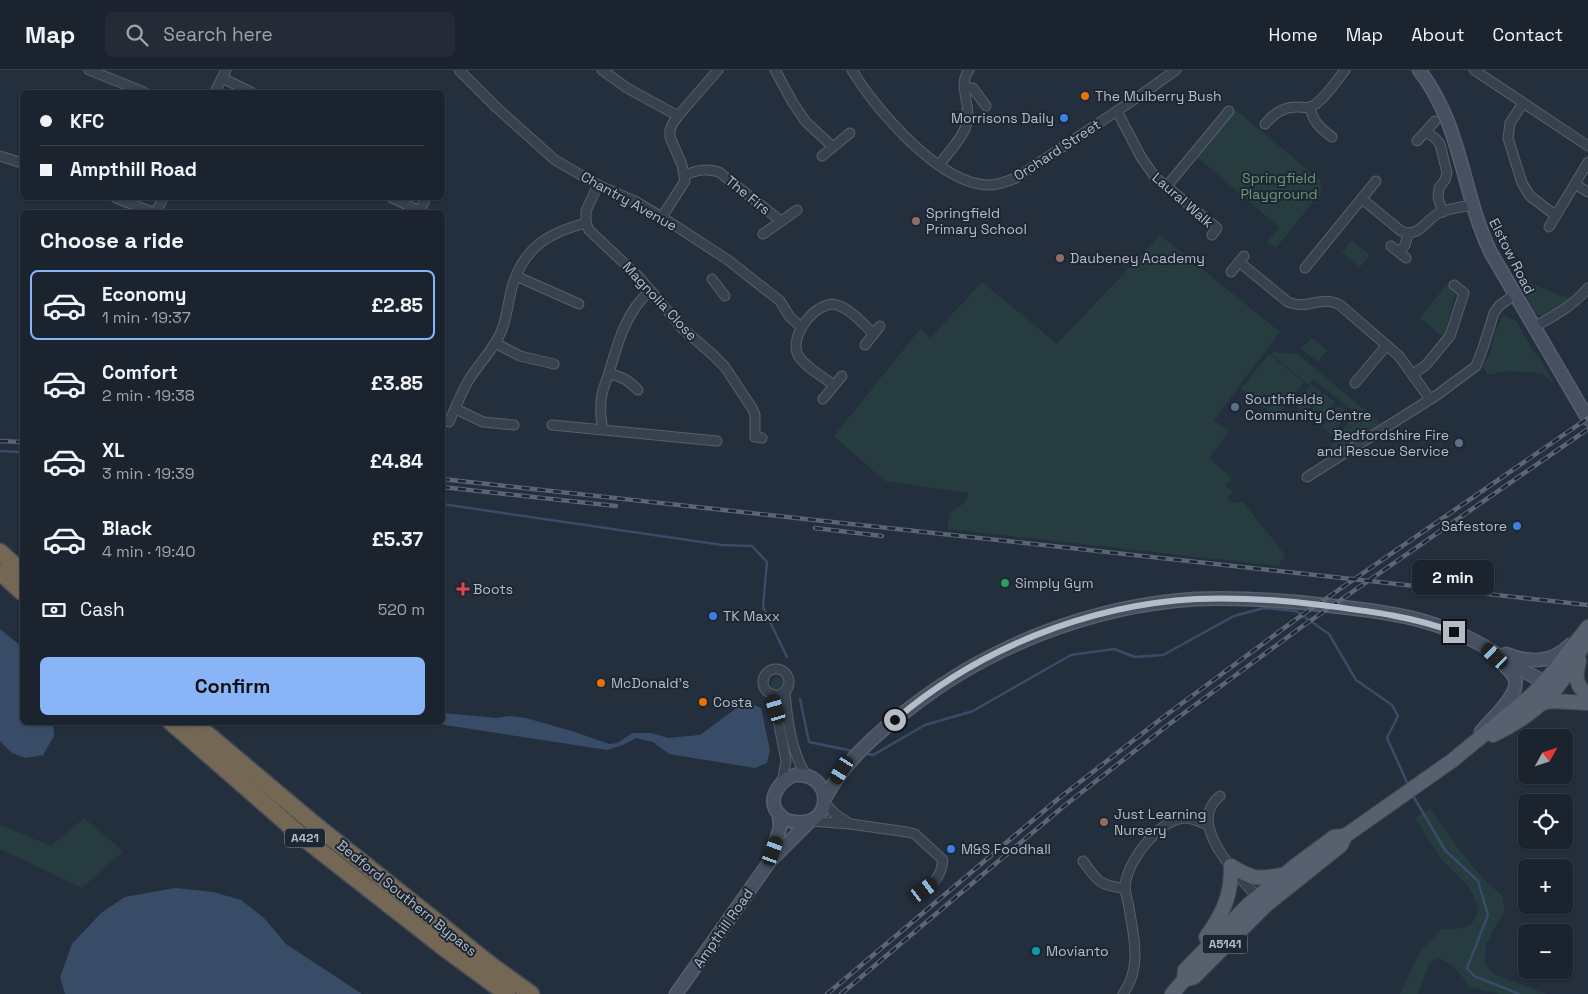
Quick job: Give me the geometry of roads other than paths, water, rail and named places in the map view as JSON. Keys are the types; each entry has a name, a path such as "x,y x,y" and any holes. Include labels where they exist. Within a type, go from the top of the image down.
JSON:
{"highway":[{"path":"0,552 20,570"},
{"path":"0,572 20,590"},
{"name":"Bedford Southern Bypass","path":"174,725 305,839 443,948 507,994"},
{"name":"Bedford Southern Bypass","path":"197,725 314,824 492,966 531,994"},
{"path":"492,966 535,994"}],"main road":[{"name":"Elstow Road","path":"1419,70 1435,94 1456,140 1472,204 1487,244 1588,419"},
{"path":"842,770 825,776 790,777 782,782 776,790 774,800 776,810 779,814 793,822 810,821 820,813 842,770 858,753 903,713 936,688 1007,648 1062,626 1112,611 1176,601 1214,599 1306,603 1377,612 1416,620 1459,634 1521,660 1539,660 1558,655 1588,626"},
{"name":"A5141","path":"1184,980 1194,977 1284,874 1334,837 1345,836 1425,780 1533,694 1551,685 1588,626"},
{"path":"1470,746 1524,718 1544,702 1551,685 1568,673 1586,638"},
{"path":"1586,638 1576,677 1581,689 1588,696"},
{"path":"1484,646 1525,672 1551,685 1588,696"},
{"path":"1470,746 1515,690 1516,681 1512,673 1484,646"},
{"path":"1544,702 1588,703"},
{"path":"808,776 821,787 825,800"},
{"name":"Ampthill Road","path":"770,861 779,834 779,814"},
{"name":"Ampthill Road","path":"676,994 770,861 810,821"},
{"name":"A5141","path":"1172,994 1184,980 1186,970 1199,954 1261,902 1341,845 1345,836"},
{"path":"1231,866 1244,874 1259,878 1284,874"},
{"path":"1199,954 1200,946 1217,922 1227,901 1232,881 1231,866"}],"street":[{"path":"89,70 139,90"},
{"name":"Chantry Avenue","path":"459,70 497,108 555,160 598,185 635,201 728,260 764,286 780,301 790,316 801,327"},
{"path":"602,70 627,88 678,116"},
{"path":"662,217 686,181 670,137 673,123 718,70"},
{"path":"776,70 806,122 833,147"},
{"name":"Orchard Street","path":"852,70 868,95 885,116 899,131 939,165 970,182 989,185 1016,178 1176,70"},
{"path":"939,165 964,132 968,122 964,88 966,74 969,70"},
{"path":"1158,70 1164,78"},
{"path":"1265,124 1272,115 1282,109 1296,106 1310,107 1320,101 1345,70"},
{"path":"1474,70 1588,146"},
{"path":"216,90 224,74 248,90"},
{"path":"964,88 973,88 986,106"},
{"path":"1523,103 1510,123 1508,138 1522,184 1530,196 1555,215"},
{"path":"1310,107 1312,117 1317,125 1332,137"},
{"name":"Laural Walk","path":"1117,111 1148,168 1155,177 1217,228 1212,235"},
{"path":"1167,186 1229,111"},
{"path":"1417,142 1434,121"},
{"path":"1425,132 1434,137 1440,144 1447,173 1439,188 1438,198 1443,212"},
{"path":"822,156 850,133"},
{"path":"0,156 20,162"},
{"path":"1549,227 1588,162"},
{"name":"The Firs","path":"685,175 709,169 719,172 781,221"},
{"path":"1305,268 1376,181"},
{"path":"1575,184 1588,192"},
{"path":"449,422 466,384 496,343 501,332 516,276 528,255 544,238 566,228 586,223 586,211 598,185"},
{"path":"1362,199 1401,231 1408,234 1416,233 1435,216 1443,212 1472,204"},
{"path":"121,200 149,210"},
{"path":"396,200 415,210"},
{"path":"420,210 425,200"},
{"name":"The Firs","path":"763,234 797,210"},
{"name":"Magnolia Close","path":"586,223 588,230 593,236 624,261 682,328 725,367 755,415 754,437 762,438"},
{"path":"1391,246 1402,255 1408,234"},
{"path":"1231,272 1242,259 1288,302 1294,305 1303,306 1324,300 1333,301 1387,344 1399,356 1430,399"},
{"path":"516,276 566,303 579,304"},
{"path":"712,278 725,296"},
{"path":"1413,374 1426,365 1450,336 1464,293 1454,284"},
{"path":"1534,327 1560,313 1588,288"},
{"path":"603,429 600,412 601,399 614,353 633,309 650,291"},
{"path":"1307,477 1430,399 1476,366 1494,313 1499,306 1515,294"},
{"path":"834,385 799,356 796,338 801,327 822,306 838,305 877,330 865,345"},
{"path":"496,343 520,356 554,364"},
{"path":"1356,383 1387,344"},
{"path":"609,374 627,379 638,390"},
{"path":"823,399 842,376"},
{"path":"456,409 483,422 514,425"},
{"path":"552,425 717,441"},
{"path":"785,690 779,694 772,694 766,690 763,680 766,674 772,670 782,671 787,677 788,684 785,690 786,708 797,761 808,776"},
{"path":"772,694 786,761 782,782"},
{"path":"1220,796 1213,803 1209,812 1208,825 1212,838 1231,866 1261,902"},
{"path":"825,800 835,814 850,824"},
{"path":"1123,994 1134,973 1136,956 1125,888 1132,863 1145,846 1174,820 1184,818 1195,819 1208,825"},
{"path":"810,821 850,824 915,834 943,860 942,871 936,882 924,890"},
{"path":"1082,861 1100,882 1109,886 1125,888"}],"water":[{"path":"0,629 20,645 20,725 53,725 54,736 43,755 26,758 12,753 0,741"},
{"path":"748,702 761,708 770,750 767,763 755,768 669,754 653,742 636,738 607,750 445,725 445,713 497,718 509,716 526,718 609,744 618,743 632,733 651,733 668,738 700,735 738,707"},
{"path":"175,888 213,892 241,900 264,918 286,944 362,994 65,994 60,977 72,944 101,913 125,897"}],"waterway":[{"path":"0,451 20,452"},
{"path":"445,504 722,545 752,546 767,562 763,607 787,657"},
{"path":"863,753 873,755 925,725 973,711 1071,655 1114,649 1135,657 1163,655 1234,616 1264,608 1296,611 1329,634 1356,680 1392,705 1398,716 1387,738 1409,787"},
{"path":"800,699 809,742 853,751"},
{"path":"1412,794 1445,850 1478,881 1488,915 1467,968 1474,976 1519,994"}],"railway":[{"path":"827,994 1058,799 1166,715 1295,620 1588,418"},
{"path":"841,994 1064,806 1172,722 1300,628 1588,429"},
{"path":"0,441 20,442"},
{"path":"445,479 1588,605"},
{"path":"445,487 616,506"},
{"path":"815,528 882,536"}],"place":[{"name":"The Mulberry Bush","path":"1085,96"},
{"name":"Morrisons Daily","path":"1064,118"},
{"name":"Springfield Primary School","path":"916,221"},
{"name":"Daubeney Academy","path":"1060,258"},
{"name":"Southfields Community Centre","path":"1235,407"},
{"name":"Bedfordshire Fire and Rescue Service","path":"1459,443"},
{"name":"Safestore","path":"1517,526"},
{"name":"Simply Gym","path":"1005,583"},
{"name":"Boots","path":"463,589"},
{"name":"TK Maxx","path":"713,616"},
{"name":"McDonald's","path":"601,683"},
{"name":"Costa","path":"703,702"},
{"name":"Just Learning Nursery","path":"1104,822"},
{"name":"M&S Foodhall","path":"951,849"},
{"name":"Movianto","path":"1036,951"}],"park label":[{"name":"Springfield Playground","path":"1279,186"}]}
